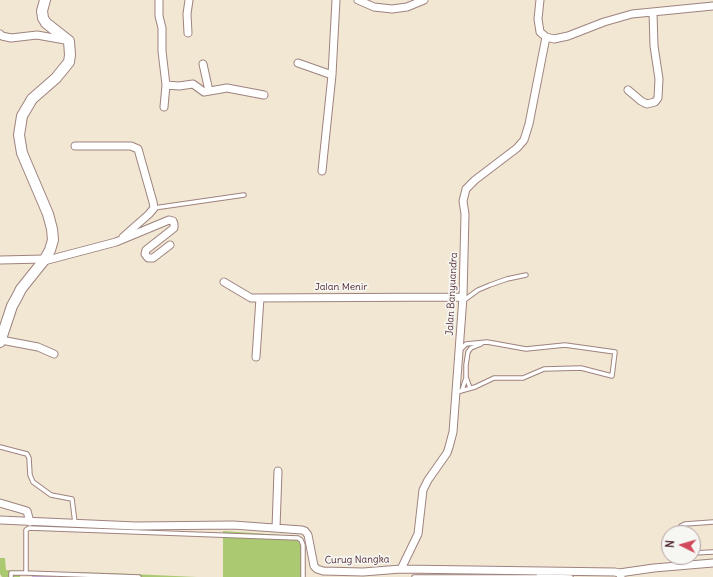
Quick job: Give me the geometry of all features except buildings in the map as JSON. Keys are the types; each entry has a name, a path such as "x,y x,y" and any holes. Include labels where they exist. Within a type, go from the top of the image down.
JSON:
{"main road":[{"path":"0,341 12,306 19,293 44,260 50,250 53,240 48,214 21,148 19,130 22,116 32,99 56,78 69,62 70,55 68,41 44,20 42,11 45,0"}],"street":[{"path":"159,0 159,16 162,28 162,51 166,85 164,106"},
{"path":"188,33 187,18 189,0"},
{"path":"322,171 332,75 336,0"},
{"path":"358,0 369,2 381,9 407,7 424,0"},
{"path":"540,0 538,26 540,32 546,37 554,39 632,14 713,6"},
{"path":"628,90 647,104 655,102 658,98 659,79 654,46 652,12"},
{"path":"0,34 11,38 37,34 68,41"},
{"name":"Jalan Banyuandra","path":"401,568 418,534 423,490 449,447 453,432 459,391 459,351 465,214 463,201 466,189 475,180 517,148 524,140 529,124 546,37"},
{"path":"298,63 332,75"},
{"path":"203,64 209,91"},
{"path":"166,85 179,86 193,84 203,92 234,88 264,95"},
{"path":"75,146 131,146 137,148 154,208 137,226 116,242"},
{"path":"0,260 44,260 116,242 171,220 174,224 174,228 146,250 146,254 148,258 153,258 170,245"},
{"name":"Jalan Menir","path":"224,282 248,297 260,298 462,300"},
{"path":"256,357 260,298"},
{"path":"0,341 38,347 54,354"},
{"path":"276,528 278,471"},
{"path":"0,504 27,511 30,522"},
{"name":"Curug Nangka","path":"0,520 136,526 233,525 294,528 305,531 311,546 314,566 328,574 401,568 620,575 654,568 713,563"}],"lane":[{"path":"154,208 244,195"},
{"path":"462,300 484,288 507,279 526,275"},
{"path":"459,351 466,344 487,342 526,349 565,345 615,352 612,376 581,368 544,369 523,378 494,378 476,387 459,391"},
{"path":"470,388 466,377 468,352 470,348 487,342"},
{"path":"459,391 466,377"},
{"path":"0,447 27,454 29,458 30,475 33,482 51,495 72,499 74,523"},
{"path":"683,525 713,522"},
{"path":"26,573 26,530 29,528 298,538 301,540 303,545 303,577"},
{"path":"701,553 713,552"},
{"path":"11,577 12,573 139,577"},
{"path":"414,577 571,577"}],"green space":[{"path":"223,531 302,537 304,577 223,577"},
{"path":"0,558 5,558 6,570 20,571 20,577 2,577 0,574"},
{"path":"59,572 109,573 197,577 59,577"}]}
